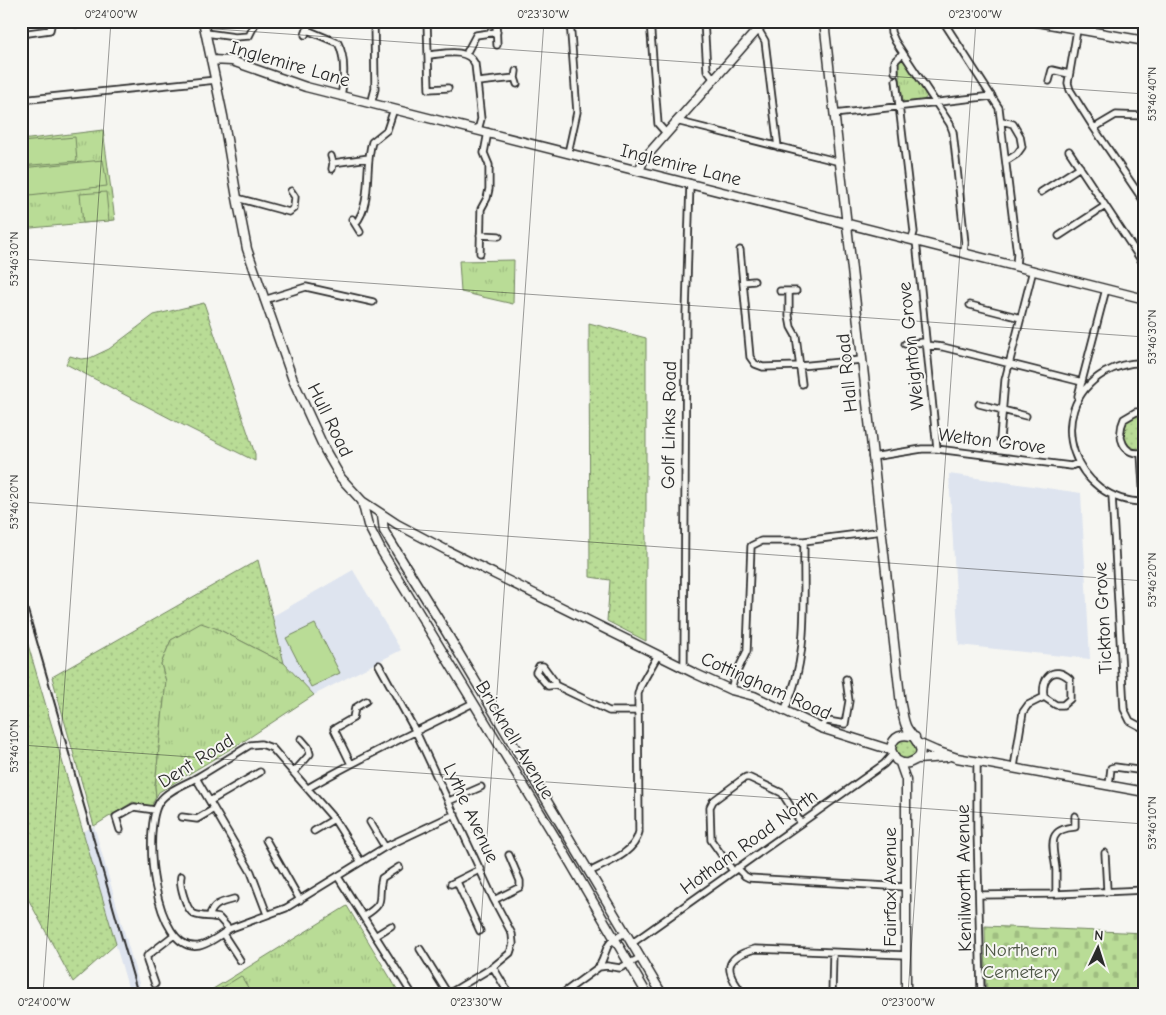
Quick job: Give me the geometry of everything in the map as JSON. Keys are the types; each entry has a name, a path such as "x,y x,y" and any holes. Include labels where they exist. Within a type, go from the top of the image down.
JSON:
{"street":[{"path":"21,34 50,30 52,21"},
{"name":"Hull Road","path":"204,21 247,249 292,380 325,450 341,478 362,501 382,515 443,548 658,655"},
{"path":"206,33 235,37 249,36 255,24 260,21"},
{"path":"371,104 375,89 374,21"},
{"path":"427,21 429,89 448,88"},
{"path":"496,21 497,45"},
{"path":"568,153 578,112 570,21"},
{"path":"650,21 658,124 666,133"},
{"path":"704,21 707,70 714,78"},
{"path":"639,171 644,159 765,21"},
{"name":"Hall Road","path":"824,21 848,224 872,457 904,721 902,730 896,738"},
{"path":"890,21 894,41 936,103 953,132 965,244 964,252"},
{"path":"942,21 999,108 1017,254 1016,266"},
{"path":"1032,21 1144,41 1143,21"},
{"path":"758,29 764,41 778,147"},
{"path":"307,30 338,43 342,49 344,82 341,96"},
{"path":"1077,30 1069,74 1068,83 1070,90 1145,203"},
{"path":"466,54 476,35 497,32"},
{"path":"428,55 458,53 466,54 472,58 478,82 481,118 478,130"},
{"path":"895,72 895,60 903,53"},
{"name":"Inglemire Lane","path":"211,60 232,61 306,87 394,110 914,239 1145,299"},
{"path":"1049,81 1052,70 1069,74"},
{"path":"478,82 516,78"},
{"path":"21,100 216,80"},
{"name":"Weighton Grove","path":"896,80 937,449"},
{"path":"834,114 992,96"},
{"path":"360,232 353,222 359,219 369,184 368,158 372,142 387,130 394,110"},
{"path":"1094,128 1116,115 1145,116"},
{"path":"676,121 840,162"},
{"path":"1002,121 1013,124 1020,136 1022,147 1017,154 1006,161"},
{"path":"480,253 481,209 489,189 489,165 484,153 488,132"},
{"path":"1069,151 1145,266"},
{"path":"332,163 368,158"},
{"path":"1042,189 1080,167"},
{"name":"Golf Links Road","path":"684,668 684,424 690,183"},
{"path":"1137,190 1145,186"},
{"path":"237,198 289,212 294,208 295,197 291,191"},
{"path":"1059,236 1104,206"},
{"path":"480,235 499,236"},
{"path":"740,250 750,357 755,364 763,367 800,366 862,360"},
{"path":"1000,439 1003,390 1033,270"},
{"path":"744,282 754,281"},
{"path":"264,300 306,287 373,303"},
{"path":"1106,289 1071,424 1072,447 1078,463 1088,478 1101,489 1122,499 1144,502 1143,453 1130,451 1124,446 1120,432 1124,419 1136,412 1144,411 1145,402"},
{"path":"789,291 789,316 791,327 796,336 802,384"},
{"path":"780,292 796,291"},
{"path":"970,305 1021,318"},
{"path":"905,344 925,344 942,347 1082,382"},
{"path":"1077,403 1083,392 1097,378 1127,364 1145,363"},
{"path":"979,404 1026,416"},
{"name":"Welton Grove","path":"872,457 922,449 937,449 1071,466 1078,463"},
{"name":"Tickton Grove","path":"1112,495 1124,709 1130,720 1145,730"},
{"name":"Bricknell Avenue","path":"362,501 368,525 382,552 558,842 647,994"},
{"name":"Bricknell Avenue","path":"382,515 384,531 662,994"},
{"path":"731,690 734,678 748,651 751,546 761,541 804,541 882,531"},
{"path":"784,711 793,693 801,658 804,541"},
{"path":"589,872 630,850 637,842 640,832 639,688 658,655"},
{"name":"Cottingham Road","path":"658,655 731,690 754,696 841,736 864,741 882,742 896,738"},
{"name":"Lythe Avenue","path":"378,668 416,732 494,900 512,934 513,944 510,953 493,967"},
{"path":"1053,673 1066,675 1070,679 1070,699 1064,705 1056,705 1044,696 1045,679 1048,675 1053,673"},
{"path":"821,728 828,720 845,724 849,701 846,679"},
{"path":"554,685 609,711 638,711"},
{"path":"1014,767 1023,712 1028,705 1044,696"},
{"path":"350,764 334,729 353,718 355,708 366,701"},
{"path":"308,788 350,764 473,703"},
{"name":"Hall Road","path":"904,721 917,741"},
{"path":"957,758 915,760 907,764 895,757 896,738 907,734 936,751 957,758 1145,792"},
{"path":"294,772 310,754 308,747 301,739"},
{"name":"Cottingham Road","path":"864,741 895,757"},
{"path":"915,760 920,752 917,741"},
{"name":"Dent Road","path":"174,935 159,906 156,891 151,840 155,810 166,795 250,746 261,744 272,748 334,819 361,862"},
{"name":"Hotham Road North","path":"631,944 895,757"},
{"name":"Fairfax Avenue","path":"895,757 906,780"},
{"name":"Fairfax Avenue","path":"906,994 906,780 915,760"},
{"name":"Kenilworth Avenue","path":"977,761 981,994"},
{"path":"1109,785 1111,768 1145,772"},
{"path":"210,801 260,772"},
{"path":"801,823 782,793 746,777 713,802 710,807 711,840 735,869 749,878 906,887"},
{"path":"196,778 252,872 267,914"},
{"path":"449,801 481,787"},
{"path":"120,830 116,817 134,807 155,810"},
{"path":"182,816 197,819 214,809"},
{"path":"155,984 147,956 174,935 185,943 199,946 226,931 286,908 385,847 455,814"},
{"path":"1056,894 1056,868 1053,861 1052,841 1057,832 1063,828 1075,827 1075,816"},
{"path":"314,830 334,819"},
{"path":"370,822 385,847"},
{"path":"266,840 300,900"},
{"path":"1105,853 1107,890"},
{"path":"494,900 520,887 520,881 509,855"},
{"path":"364,916 376,908 380,902 382,878 400,867"},
{"path":"480,931 454,883 481,869"},
{"path":"181,876 180,883 189,910 193,914 210,915 219,918 240,960"},
{"path":"338,877 412,994"},
{"path":"979,896 1145,890"},
{"path":"210,915 211,910 216,906 234,899"},
{"path":"375,936 391,926"},
{"path":"562,994 599,966 603,960 606,948 614,939 625,933"},
{"path":"420,949 448,994 493,967 509,994"},
{"path":"743,994 730,975 731,962 743,952 755,949 906,954"},
{"path":"832,994 833,953"},
{"path":"599,966 620,968 640,958"}],"shaded area":[{"path":"949,474 1081,493 1090,659 959,645"},
{"path":"353,570 401,650 314,695 284,663 273,616"},
{"path":"94,826 142,994 130,994 83,832"}],"green space":[{"path":"904,61 927,96 924,100 903,101 898,62"},
{"path":"103,130 115,220 21,229 21,140"},
{"path":"75,137 77,161 21,166 21,142"},
{"path":"103,160 107,186 21,196 21,168"},
{"path":"106,192 109,221 83,223 80,194"},
{"path":"514,260 513,304 461,292 459,261"},
{"path":"204,303 255,454 255,461 66,364 70,356 81,359 90,358 109,349 154,315"},
{"path":"589,323 646,338 646,641 607,621 610,580 590,577"},
{"path":"1145,414 1145,449 1133,448 1126,443 1124,422 1133,415"},
{"path":"258,560 284,663 218,629 184,634 171,640 161,664 166,681 155,786 156,797 151,807 133,802 94,826 52,677"},
{"path":"21,621 116,944 73,982 26,895 21,896"},
{"path":"201,623 218,629 284,663 314,695 247,739 159,792 156,797 155,786 166,681 161,664 171,640"},
{"path":"315,624 340,673 311,687 286,638"},
{"path":"906,738 914,741 917,749 914,757 906,760 898,757 895,749 898,741"},
{"path":"347,906 400,994 205,994"},
{"name":"Northern Cemetery","path":"985,926 1145,933 1145,994 986,994"},
{"path":"241,976 252,994 212,994"}],"railway":[{"path":"21,586 138,994"}]}
